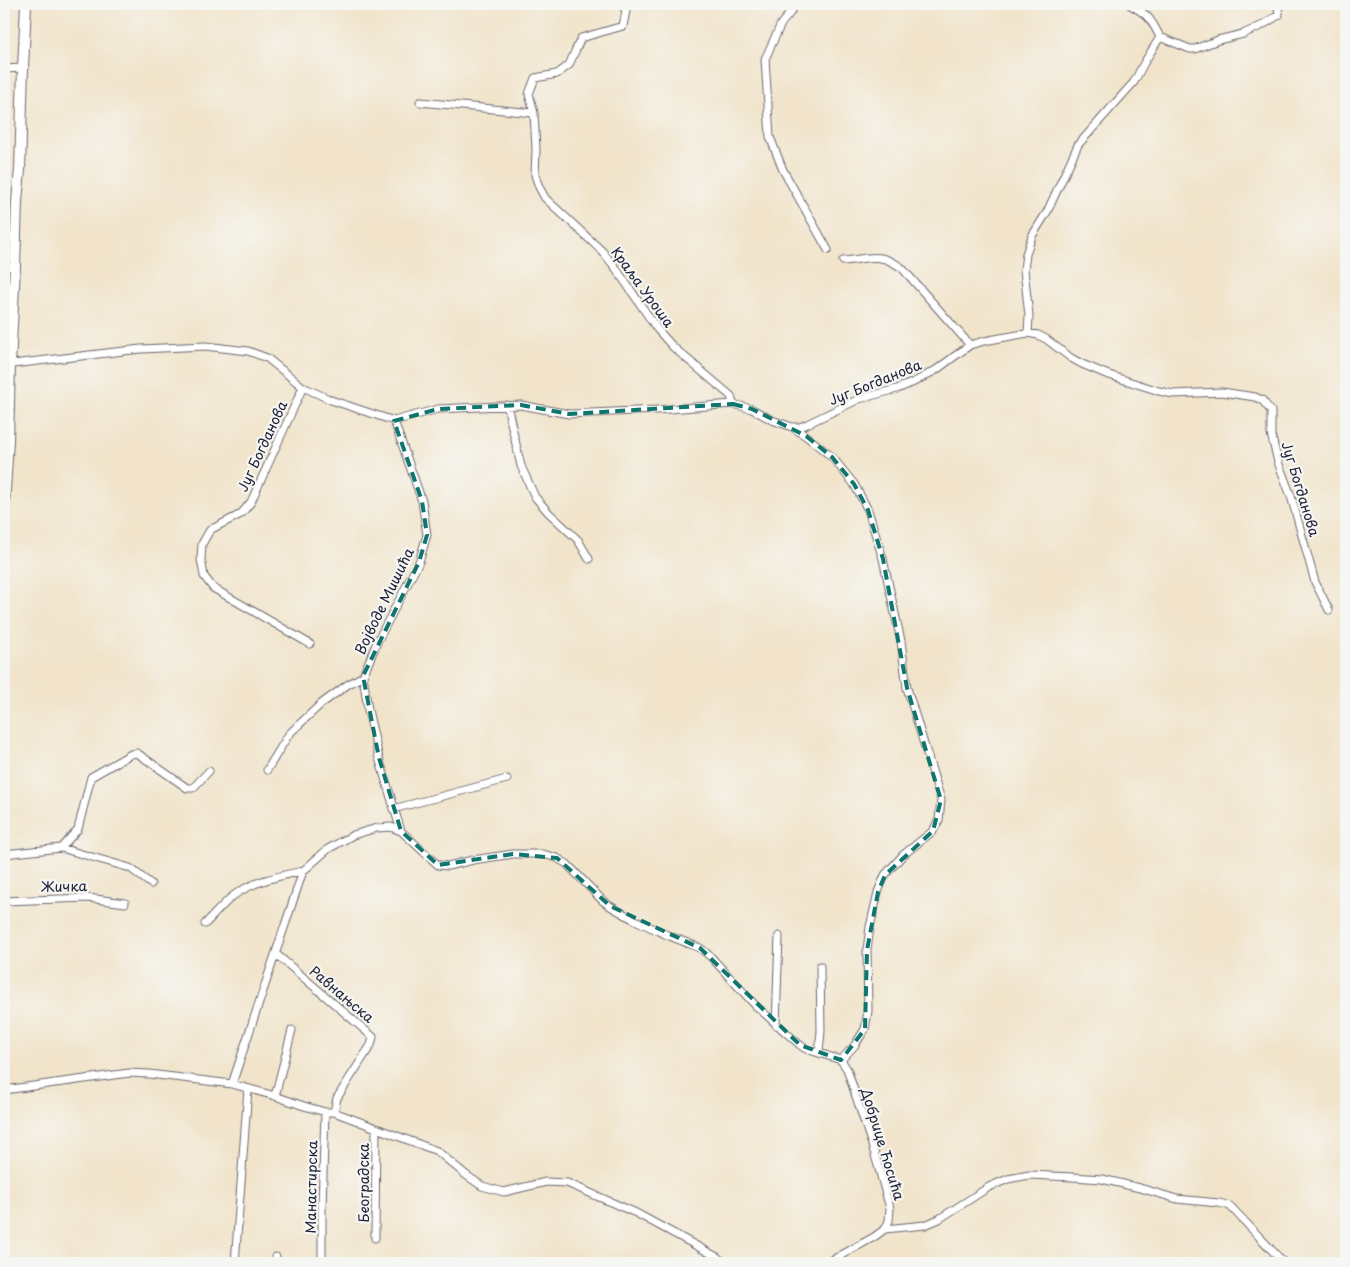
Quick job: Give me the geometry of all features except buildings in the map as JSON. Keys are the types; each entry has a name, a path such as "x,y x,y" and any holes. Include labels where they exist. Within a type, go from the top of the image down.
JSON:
{"main road":[{"path":"4,506 7,364 15,267 26,4"}],"street":[{"name":"Краља Уроша","path":"622,4 626,11 623,26 581,38 569,65 556,74 535,78 529,94 534,113 535,175 539,187 546,198 602,250 657,329 673,347 731,396 733,404"},
{"path":"795,4 781,24 765,59 770,137 783,170 828,250"},
{"path":"1129,4 1144,12 1160,37 1190,49 1242,34 1261,26 1279,15 1275,4"},
{"path":"1028,333 1029,316 1024,270 1026,254 1032,236 1047,212 1078,145 1134,82 1160,37"},
{"path":"4,69 23,68"},
{"path":"420,102 534,113"},
{"path":"4,236 16,240"},
{"path":"844,261 881,258 891,261 902,268 970,345"},
{"path":"4,266 15,267"},
{"name":"Југ Богданова","path":"792,427 800,427 859,399 897,389 914,382 936,370 970,345 1028,333 1046,339 1082,364 1159,391 1173,394 1222,392 1255,397 1262,400 1271,411 1271,434 1278,462 1291,496 1315,582 1329,610"},
{"path":"7,364 141,349 204,346 248,351 267,358 303,387 331,400 394,420 438,408 521,405 569,414 733,404 752,409 772,420 792,427 832,457 854,484 868,510 883,559 901,641 907,688 941,800 939,820 933,831 885,874 878,892 867,950 868,1011 865,1029 841,1060"},
{"name":"Југ Богданова","path":"303,387 251,502 241,514 210,530 202,544 201,559 204,576 213,588 310,644"},
{"path":"507,405 521,466 535,497 578,540 589,559"},
{"name":"Војводе Мишића","path":"394,420 422,501 427,535 419,562 377,642 363,676 370,720 379,758 401,831 438,865 448,866 513,854 543,854 557,858 567,864 610,906 641,923 700,948 711,957 744,994 800,1045 806,1049 841,1060"},
{"name":"Војводе Мишића","path":"267,770 289,734 321,704 346,685 363,676"},
{"path":"61,848 78,829 91,777 131,754 138,753 187,788 193,788 209,771"},
{"path":"394,809 507,779"},
{"path":"205,924 232,896 252,885 303,871 328,849 353,835 377,828 392,827 401,831"},
{"path":"4,854 61,848 130,868 151,884"},
{"path":"232,1084 303,871"},
{"name":"Жичка","path":"4,901 88,898 125,903"},
{"path":"776,1025 779,936"},
{"name":"Равнањска","path":"276,954 373,1037 371,1044 337,1098 334,1112"},
{"path":"819,1052 821,1031 820,966"},
{"path":"275,1096 292,1030"},
{"name":"Добрице Ћосића","path":"841,1060 847,1069 890,1208 889,1221 884,1229"},
{"path":"4,1090 128,1073 232,1084 325,1112 334,1112 438,1152 482,1186 504,1192 546,1182 567,1183 636,1213 725,1263"},
{"path":"235,1263 248,1089"},
{"name":"Манастирска","path":"322,1263 325,1112"},
{"name":"Београдска","path":"375,1238 376,1128"},
{"path":"827,1263 874,1237 884,1229 925,1225 939,1219 989,1187 1008,1179 1029,1175 1102,1179 1177,1199 1220,1203 1230,1206 1284,1263"}],"highlighted area":[{"path":"733,404 752,409 806,436 832,457 854,484 868,510 883,559 907,688 941,800 933,831 885,875 878,892 867,950 865,1029 841,1060 800,1045 700,948 610,906 557,858 513,854 438,865 401,831 379,758 363,676 419,562 427,535 422,501 394,421 438,409 521,405 569,414"}]}
